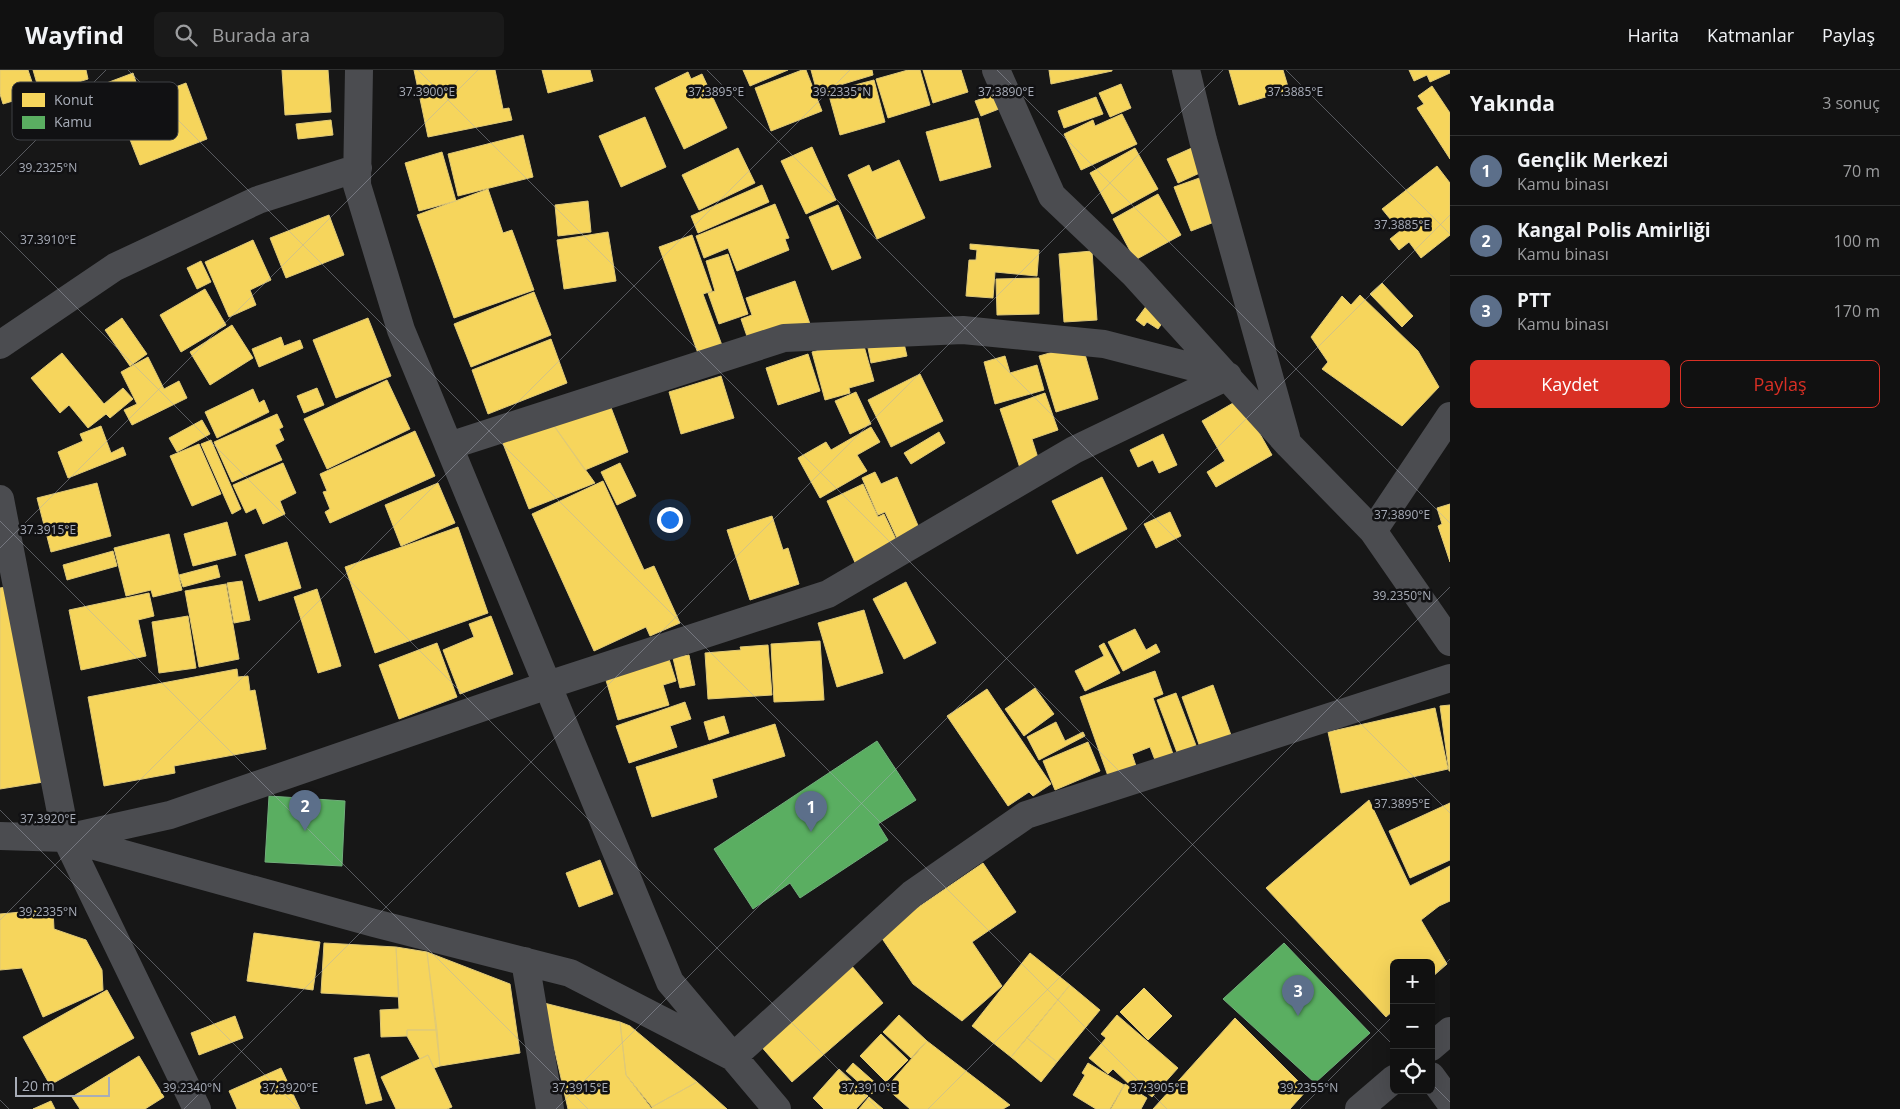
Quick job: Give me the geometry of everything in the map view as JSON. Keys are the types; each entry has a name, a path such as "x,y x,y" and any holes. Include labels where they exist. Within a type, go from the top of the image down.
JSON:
{"street":[{"path":"359,70 357,185 402,330 670,982 777,1109"},
{"path":"996,70 1052,196 1134,274 1289,445 1373,531 1450,642"},
{"path":"1186,70 1203,140 1289,445"},
{"path":"0,345 115,267 258,200 358,168"},
{"path":"449,446 784,338 963,330 1104,344 1228,376"},
{"path":"66,838 170,815 548,685 828,594 1074,450 1228,376"},
{"path":"1373,531 1450,416"},
{"path":"0,499 6,560 66,838 197,1109"},
{"path":"733,1058 912,894 1026,815 1450,678"},
{"path":"0,836 66,838 374,923 570,973 733,1058"},
{"path":"525,961 550,1109"},
{"path":"1435,1043 1450,1030"},
{"path":"1435,1081 1450,1102"},
{"path":"1359,1109 1390,1082"}],"building: Konut":[{"path":"0,70 28,70 32,82 12,82 12,101 3,104 0,94"},
{"path":"33,70 86,70 88,79 78,82 36,82"},
{"path":"282,70 328,70 331,112 285,115"},
{"path":"414,70 495,70 503,109 509,108 512,120 428,137"},
{"path":"542,70 590,70 593,81 548,93"},
{"path":"743,70 788,70 750,86"},
{"path":"806,70 822,111 771,131 755,88"},
{"path":"811,70 872,70 873,75 817,92"},
{"path":"908,70 920,70 930,105 888,118 876,79"},
{"path":"923,70 961,70 968,92 933,103"},
{"path":"1049,70 1112,70 1112,71 1051,84"},
{"path":"1229,70 1283,70 1289,90 1239,105"},
{"path":"1409,70 1450,70 1450,73 1430,82 1427,75 1414,81"},
{"path":"688,72 691,79 702,74 727,128 684,149 655,88"},
{"path":"133,73 136,82 109,82"},
{"path":"874,80 885,122 840,135 828,92"},
{"path":"186,83 207,139 140,165 130,140 178,140 178,86"},
{"path":"1121,84 1131,108 1110,117 1099,93"},
{"path":"1432,86 1450,113 1450,159 1417,108 1424,104 1418,96"},
{"path":"998,93 1004,107 981,116 975,101"},
{"path":"1096,97 1103,114 1064,128 1058,111"},
{"path":"1122,114 1137,144 1081,170 1064,134 1093,120 1095,126"},
{"path":"645,117 666,167 621,187 599,136"},
{"path":"978,118 991,167 940,181 926,132"},
{"path":"331,120 333,135 298,139 296,124"},
{"path":"523,135 533,177 458,196 448,154"},
{"path":"812,147 836,200 806,214 781,161"},
{"path":"1194,147 1204,171 1178,183 1167,159"},
{"path":"738,148 755,183 699,210 682,175"},
{"path":"1135,148 1158,189 1112,214 1090,173"},
{"path":"442,152 456,201 419,211 405,163"},
{"path":"899,160 925,218 877,239 848,175 869,165 872,172"},
{"path":"1437,166 1450,183 1450,235 1421,258 1409,242 1399,250 1390,239 1400,231 1382,209"},
{"path":"1205,176 1222,219 1191,231 1174,187"},
{"path":"762,185 769,202 698,233 691,216"},
{"path":"488,189 503,233 512,230 534,290 454,318 417,215"},
{"path":"1158,194 1181,235 1135,260 1113,219"},
{"path":"588,201 591,232 558,236 555,205"},
{"path":"775,204 789,238 785,239 789,250 737,271 728,248 704,258 696,236"},
{"path":"838,205 861,258 832,270 809,217"},
{"path":"329,215 344,255 286,278 270,238"},
{"path":"608,232 616,281 564,289 557,240"},
{"path":"692,235 712,291 703,294 723,348 699,356 659,247"},
{"path":"253,240 271,280 250,290 256,305 229,317 205,262"},
{"path":"970,244 1039,250 1037,276 995,272 993,298 966,296 969,260 976,260 977,250 970,249"},
{"path":"1092,251 1097,320 1064,322 1059,254"},
{"path":"728,254 748,314 719,324 708,293 715,291 706,261"},
{"path":"201,261 211,282 197,289 187,268"},
{"path":"1039,278 1039,314 997,315 996,279"},
{"path":"795,281 810,324 750,345 741,319 752,315 746,298"},
{"path":"1382,283 1413,316 1402,327 1370,294"},
{"path":"205,289 226,325 181,352 160,315"},
{"path":"534,292 551,335 471,367 454,324"},
{"path":"1360,295 1418,351 1439,387 1402,426 1322,369 1328,362 1311,337 1342,296 1351,305"},
{"path":"1150,301 1168,315 1158,329 1147,322 1144,326 1136,320"},
{"path":"122,318 147,354 130,366 105,330"},
{"path":"368,318 391,376 336,398 313,340"},
{"path":"232,325 253,358 210,385 190,352"},
{"path":"902,335 907,356 871,363 867,343"},
{"path":"281,337 284,346 300,340 303,348 259,367 252,349"},
{"path":"551,339 567,383 488,414 472,370"},
{"path":"862,339 874,381 849,388 850,393 825,400 812,352"},
{"path":"1082,344 1098,399 1056,412 1039,356"},
{"path":"62,353 104,404 123,388 133,399 110,418 106,414 88,428 69,405 60,413 31,378"},
{"path":"808,354 820,391 778,405 766,368"},
{"path":"1005,356 1010,373 1037,365 1044,390 995,404 984,362"},
{"path":"148,357 164,389 179,381 187,398 132,425 124,410 137,404 121,372"},
{"path":"920,374 943,421 891,447 868,400"},
{"path":"721,376 734,418 681,434 669,392"},
{"path":"387,380 410,429 327,469 304,419"},
{"path":"317,388 324,405 304,413 297,396"},
{"path":"253,389 259,403 264,400 269,412 217,438 205,412"},
{"path":"856,392 871,424 850,434 835,401"},
{"path":"1045,393 1058,430 1032,439 1039,461 1020,468 1000,409"},
{"path":"607,397 628,452 585,470 547,416"},
{"path":"1240,399 1272,455 1216,487 1207,472 1225,461 1202,421"},
{"path":"277,414 283,427 279,429 284,440 275,445 282,460 232,482 214,442"},
{"path":"547,416 595,483 529,509 500,436"},
{"path":"202,420 210,434 177,452 169,438"},
{"path":"101,426 111,453 123,447 126,455 68,478 58,452 83,441 80,434"},
{"path":"871,427 880,442 857,455 867,471 820,498 798,458 826,442 831,450"},
{"path":"415,431 435,476 330,523 325,512 330,509 323,492 327,491 320,474"},
{"path":"939,432 945,443 911,464 904,453"},
{"path":"1163,434 1177,465 1159,473 1153,460 1138,467 1130,450"},
{"path":"211,440 241,509 232,514 201,444"},
{"path":"199,444 221,494 192,506 170,456"},
{"path":"283,463 296,493 280,501 285,514 263,524 256,508 246,513 233,485"},
{"path":"620,463 636,496 617,505 601,472"},
{"path":"875,472 881,484 897,477 923,537 901,547 885,512 878,515 862,478"},
{"path":"1102,477 1127,529 1077,554 1052,501"},
{"path":"603,481 644,570 654,566 680,623 650,636 646,627 594,651 532,514"},
{"path":"97,483 111,536 51,552 37,498"},
{"path":"438,483 455,523 401,546 385,505"},
{"path":"863,484 878,517 884,514 901,550 858,569 827,501"},
{"path":"1450,504 1450,562 1438,526 1442,524 1437,508"},
{"path":"1170,512 1181,536 1156,548 1144,524"},
{"path":"772,516 783,550 788,548 799,584 750,600 727,530"},
{"path":"227,522 236,555 193,566 184,534"},
{"path":"458,527 488,613 375,653 345,567"},
{"path":"169,534 182,590 153,597 151,590 126,596 114,548"},
{"path":"287,542 301,588 259,601 245,555"},
{"path":"113,551 117,566 67,580 63,565"},
{"path":"217,565 220,577 183,587 179,575"},
{"path":"242,581 250,620 234,623 227,583"},
{"path":"906,582 936,643 904,659 873,599"},
{"path":"226,584 239,659 199,667 185,591"},
{"path":"12,586 50,781 0,789 0,588"},
{"path":"317,589 341,666 318,673 294,597"},
{"path":"149,593 154,616 138,620 146,656 81,670 69,610"},
{"path":"864,610 883,673 837,687 818,623"},
{"path":"188,616 196,668 159,673 152,622"},
{"path":"491,616 513,674 460,694 443,650 474,637 469,624"},
{"path":"1135,629 1146,650 1156,644 1160,652 1123,671 1108,642"},
{"path":"820,641 824,700 774,702 771,644"},
{"path":"437,643 457,697 399,719 379,665"},
{"path":"1104,643 1120,673 1085,691 1075,671 1104,656 1099,646"},
{"path":"768,645 772,695 708,699 705,653 741,650 740,647"},
{"path":"689,655 695,685 680,688 673,658"},
{"path":"669,659 676,681 663,685 669,705 618,720 605,677"},
{"path":"237,669 238,677 248,676 250,691 255,690 266,749 174,766 175,773 104,786 88,697"},
{"path":"1155,671 1163,694 1153,698 1173,754 1155,760 1150,747 1132,754 1136,766 1108,776 1080,697"},
{"path":"1213,685 1232,738 1201,750 1182,697"},
{"path":"1035,688 1054,714 1024,736 1005,709"},
{"path":"987,689 1051,784 1033,796 1029,792 1008,806 947,716"},
{"path":"1176,693 1197,748 1178,755 1157,700"},
{"path":"685,702 691,719 670,726 677,747 629,763 616,726"},
{"path":"1450,705 1450,771 1449,771 1440,706"},
{"path":"1435,708 1448,769 1341,793 1328,732"},
{"path":"724,716 729,733 709,740 704,722"},
{"path":"1056,722 1065,741 1083,732 1085,736 1039,760 1027,737"},
{"path":"775,724 785,756 712,779 717,797 652,817 636,767"},
{"path":"1088,742 1100,771 1055,790 1043,761"},
{"path":"1369,800 1410,886 1450,866 1450,901 1439,906 1421,920 1447,964 1435,974 1435,959 1390,959 1390,1014 1386,1017 1266,888"},
{"path":"1450,803 1450,860 1410,878 1389,831"},
{"path":"600,860 613,894 579,907 566,873"},
{"path":"983,863 1016,912 972,942 1002,986 962,1021 913,984 879,934"},
{"path":"53,909 54,929 86,940 102,970 103,990 43,1017 22,968 0,970 0,914"},
{"path":"254,933 320,942 313,990 247,981"},
{"path":"324,943 396,947 399,997 321,993"},
{"path":"396,947 427,952 437,1030 407,1030 407,1036 381,1037 380,1010 399,1009"},
{"path":"427,952 510,984 520,1053 440,1066"},
{"path":"1030,953 1070,985 1011,1057 972,1026"},
{"path":"851,965 883,1003 792,1082 759,1044"},
{"path":"1070,985 1100,1010 1057,1062 1027,1038"},
{"path":"1144,988 1172,1016 1148,1040 1120,1012"},
{"path":"107,990 134,1038 50,1085 23,1037"},
{"path":"544,1003 620,1022 626,1075 652,1109 568,1109"},
{"path":"899,1015 927,1041 911,1058 883,1032"},
{"path":"1117,1015 1178,1068 1152,1097 1134,1082 1131,1086 1113,1069 1108,1074 1089,1058 1106,1038 1101,1034"},
{"path":"235,1016 243,1038 199,1055 191,1033"},
{"path":"1235,1018 1307,1090 1290,1109 1153,1109"},
{"path":"620,1022 630,1026 697,1082 652,1107 626,1075"},
{"path":"407,1030 437,1030 440,1066 434,1068 428,1055 420,1059 407,1036"},
{"path":"881,1034 908,1060 886,1082 860,1056"},
{"path":"1027,1038 1057,1062 1041,1082 1011,1057"},
{"path":"927,1041 1010,1105 1003,1109 910,1109 886,1088"},
{"path":"369,1054 382,1100 366,1104 354,1058"},
{"path":"428,1055 452,1107 447,1109 396,1109 381,1077"},
{"path":"139,1056 164,1097 145,1109 80,1109 72,1097"},
{"path":"853,1063 879,1086 872,1094 846,1071"},
{"path":"1088,1063 1124,1085 1110,1109 1096,1109 1073,1095 1085,1075 1082,1073"},
{"path":"281,1068 300,1109 237,1109 229,1091"},
{"path":"839,1069 868,1096 856,1109 824,1109 813,1098"},
{"path":"697,1082 727,1109 652,1109 652,1107"},
{"path":"1125,1084 1147,1098 1141,1109 1111,1109"},
{"path":"869,1097 883,1109 859,1109"},
{"path":"51,1101 55,1109 33,1109"}],"building: Kamu":[{"path":"877,741 916,800 878,824 888,840 800,898 790,883 753,909 714,849"},
{"path":"269,796 345,801 342,866 265,862"},
{"path":"1284,943 1370,1033 1315,1083 1223,999"}],"place":[{"name":"Kangal Polis Amirliği","path":"305,831"},
{"name":"Gençlik Merkezi","path":"811,832"},
{"name":"PTT","path":"1298,1016"}]}
